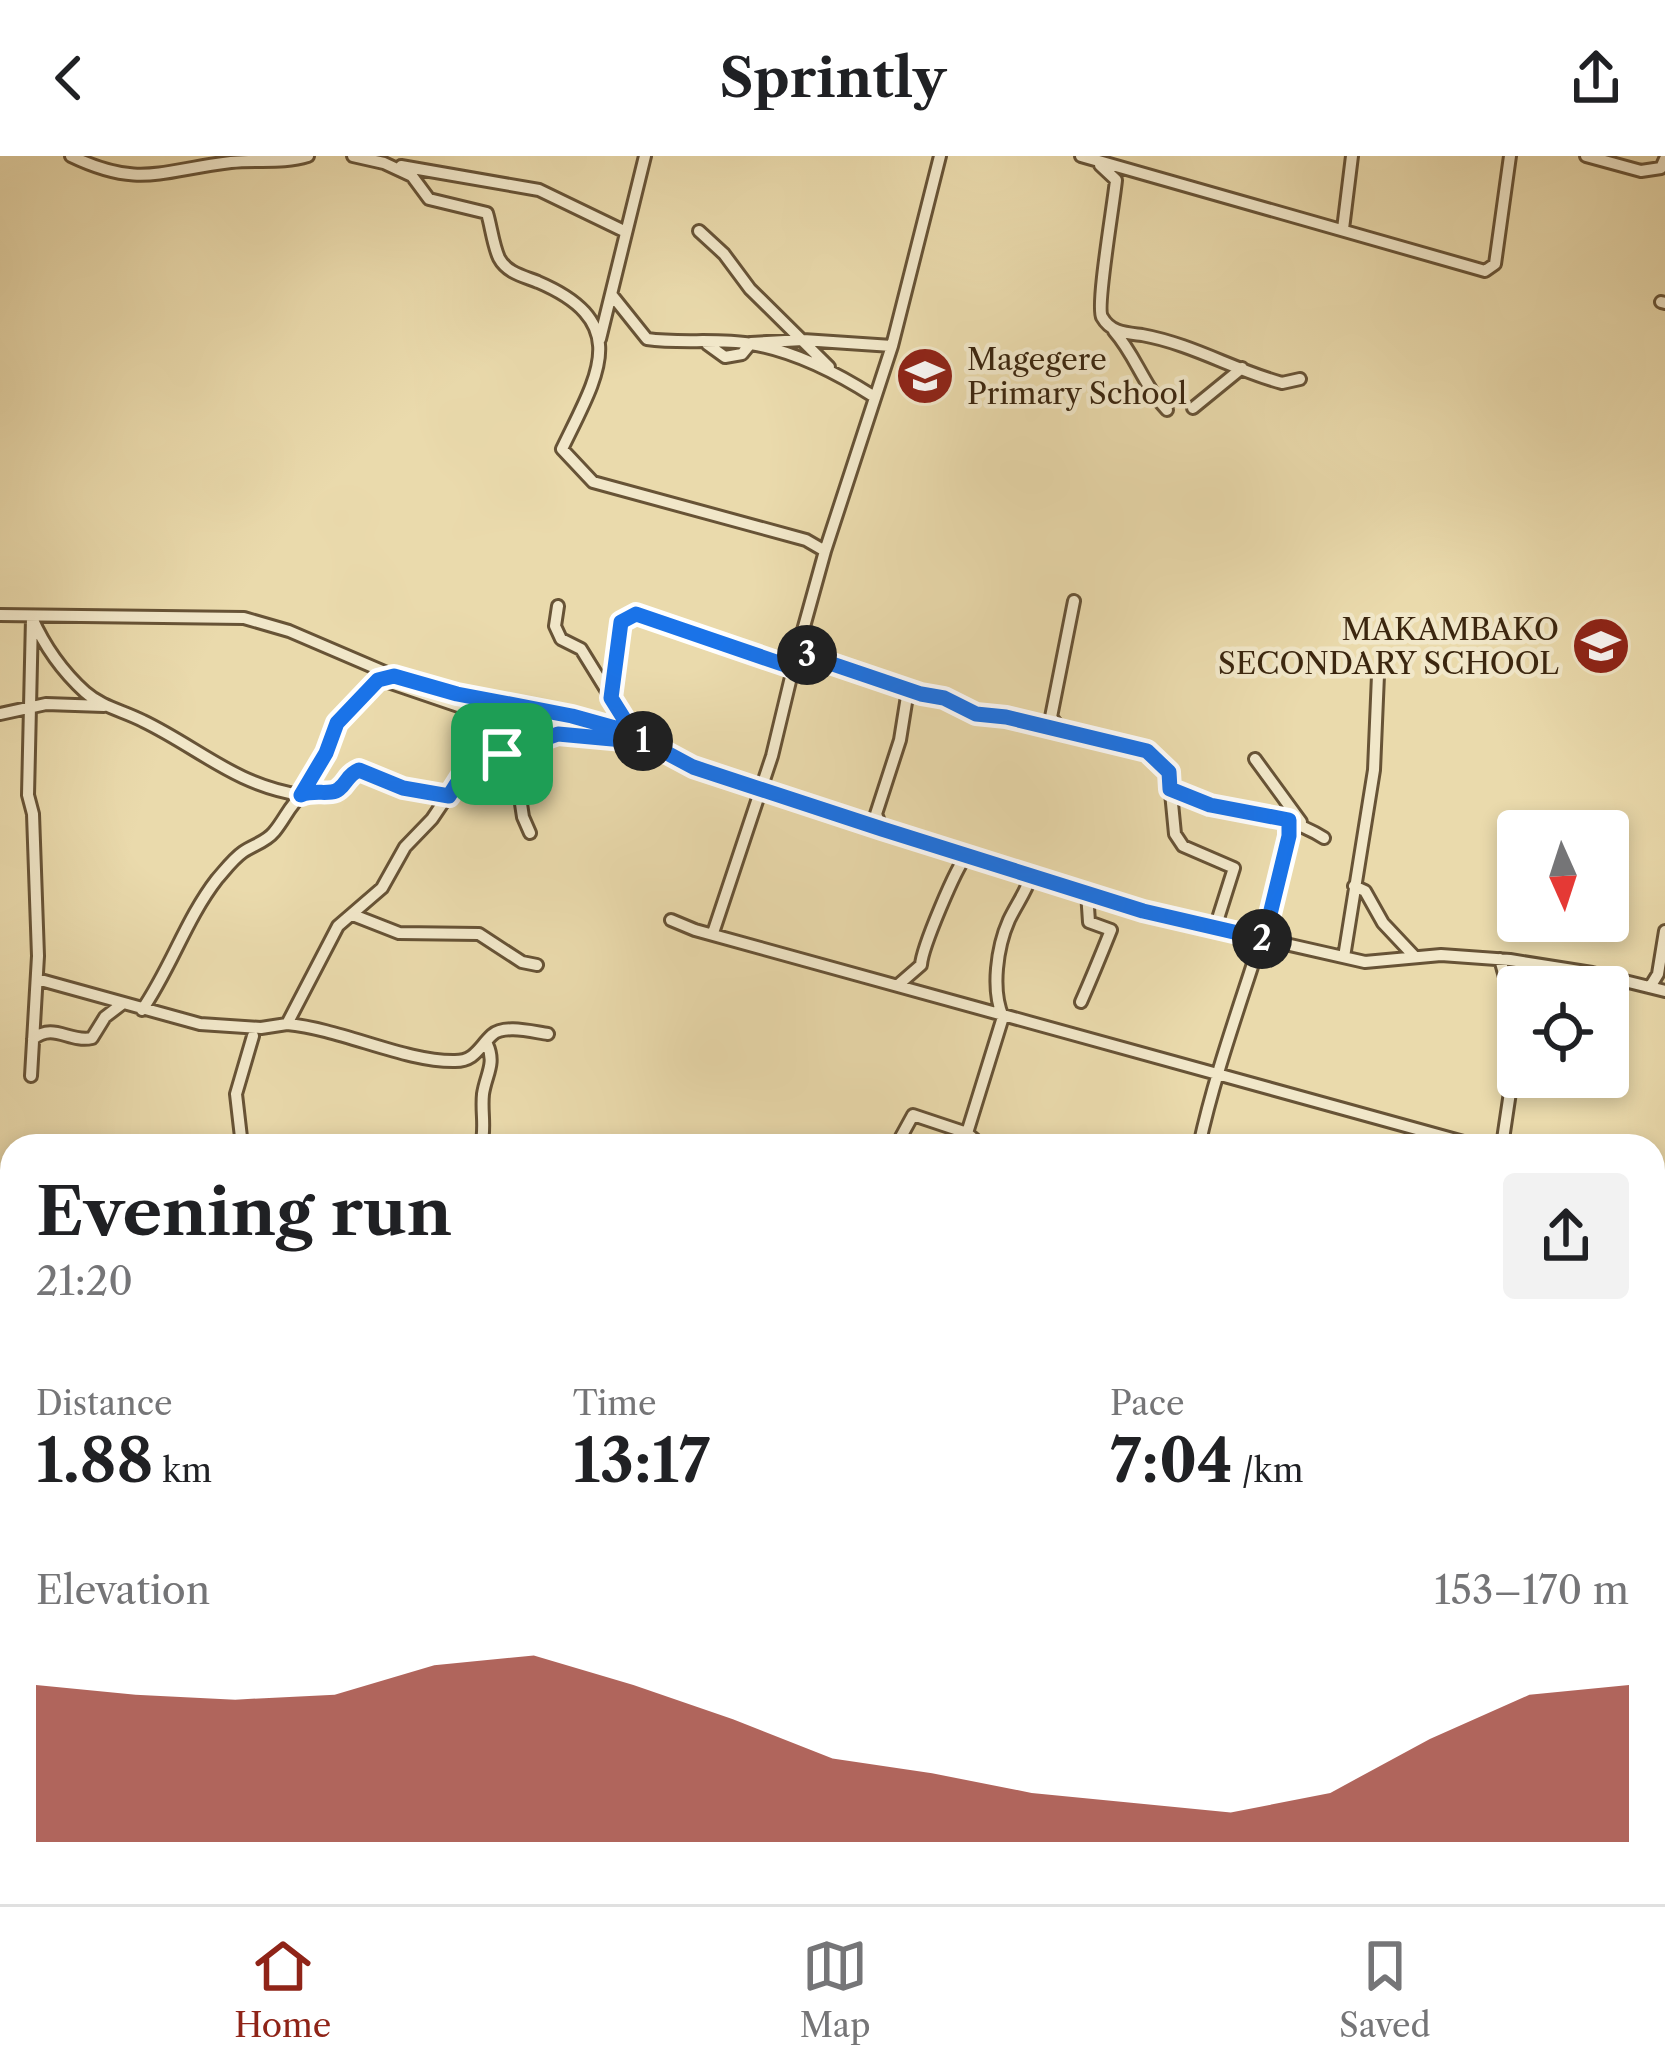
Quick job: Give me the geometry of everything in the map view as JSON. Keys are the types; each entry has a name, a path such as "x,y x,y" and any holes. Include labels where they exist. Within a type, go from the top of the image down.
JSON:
{"street":[{"path":"71,156 116,175 138,177 233,161 292,161 308,156"},
{"path":"353,156 538,190 626,232"},
{"path":"645,156 600,339 595,381 562,448 593,482 806,540 825,550"},
{"path":"713,933 761,788 825,550 892,346 940,156"},
{"path":"1081,156 1485,272 1496,264 1510,156"},
{"path":"1343,229 1352,156"},
{"path":"1586,156 1641,171 1661,168 1665,159"},
{"path":"1094,158 1116,180 1110,247 1099,297 1101,316 1135,357 1139,375 1167,410"},
{"path":"380,159 412,176 429,199 487,213 500,258 512,272 577,302 600,339"},
{"path":"699,231 724,254 750,290 834,371 873,396"},
{"path":"611,294 647,339 892,346"},
{"path":"1114,331 1180,344 1282,383 1300,380"},
{"path":"751,344 834,371"},
{"path":"1193,408 1243,368"},
{"path":"1063,732 1051,717 1052,697 1074,601"},
{"path":"559,607 555,626 562,639 581,650 626,722 626,731"},
{"path":"611,698 621,622 636,614 791,667"},
{"path":"0,615 244,618 289,631 394,676 626,731 693,767 1143,911 1365,962 1415,957 1500,959 1592,973 1665,991"},
{"path":"31,1076 37,979 28,776 32,618"},
{"path":"32,618 61,666 87,694 248,780 301,795 314,790 329,793 359,770 403,788 449,796"},
{"path":"797,652 944,698 976,714 1147,751 1169,772 1175,834 1184,846 1234,868 1215,928"},
{"path":"1344,957 1373,770 1378,675"},
{"path":"142,1010 215,881 246,849 274,833 326,753 337,723 378,680 394,676"},
{"path":"378,680 476,712 491,725 518,784 530,833"},
{"path":"882,829 876,814 900,740 908,690"},
{"path":"0,714 33,706 107,706"},
{"path":"287,1024 338,926 382,888 405,847 449,796 471,761 558,734 645,742"},
{"path":"1255,758 1289,810 1324,838"},
{"path":"1170,789 1210,805 1304,825"},
{"path":"1202,1134 1215,1074 1264,939 1289,820"},
{"path":"898,985 921,965 956,867 967,855"},
{"path":"903,1134 913,1115 967,1132 1003,1017 996,1001 996,982 1010,917 1031,876"},
{"path":"1354,886 1365,891 1383,923 1415,957"},
{"path":"1081,1002 1111,930 1089,922 1087,892"},
{"path":"352,915 399,933 479,934 522,962 538,965"},
{"path":"671,920 1003,1017 1434,1134"},
{"path":"1650,987 1658,974 1665,931"},
{"path":"1500,959 1510,995 1516,1052 1504,1134"},
{"path":"37,979 142,1010 227,1027 287,1024 341,1032 431,1059 470,1059 492,1034 502,1031 548,1034"},
{"path":"33,1040 42,1031 54,1030 84,1040 92,1038 105,1017 122,1004"},
{"path":"241,1134 236,1094 253,1036"},
{"path":"484,1134 483,1090 493,1058 487,1044"}],"place":[{"name":"Magegere Primary School","path":"925,376"},
{"name":"MAKAMBAKO SECONDARY SCHOOL","path":"1601,646"}],"route":[{"path":"502,754 471,761 449,796 403,788 359,770 339,789 301,795 337,723 378,680 394,676 626,731 693,767 882,829 1143,911 1264,939 1289,836 1289,820 1210,805 1170,789 1169,772 1147,751 976,714 944,698 797,652 791,667 636,614 621,622 611,698 626,722 626,731 645,742 558,734 502,754"}]}
